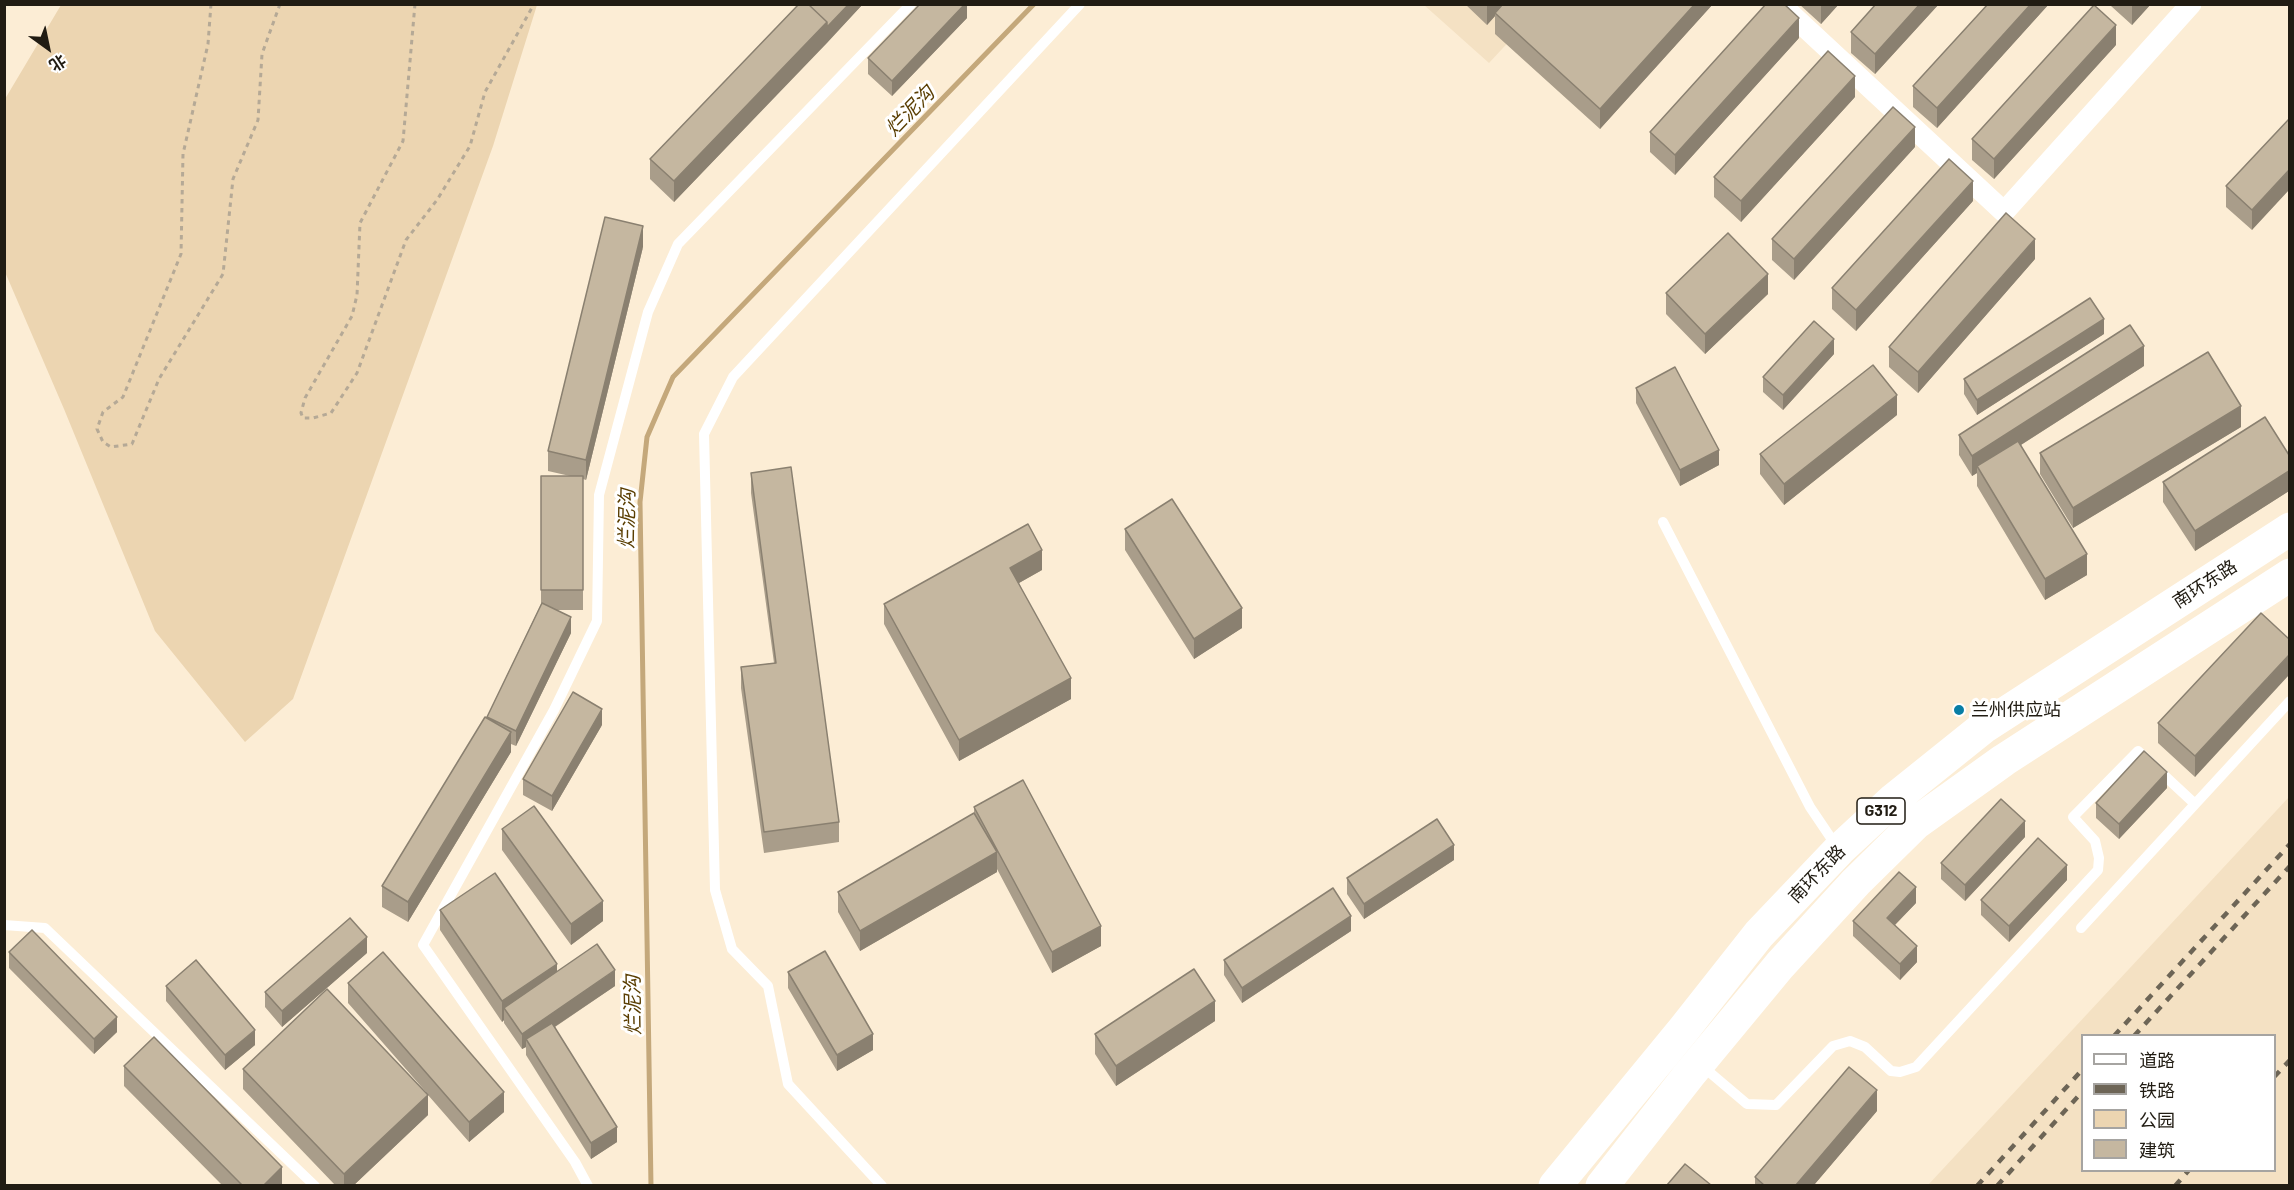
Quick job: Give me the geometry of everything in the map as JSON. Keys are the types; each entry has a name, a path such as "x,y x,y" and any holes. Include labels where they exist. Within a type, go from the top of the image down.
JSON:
{"highway":[{"name":"南环东路","path":"1555,1185 1759,934 1839,850 1893,800 1984,727 2289,529"},
{"name":"南环东路","path":"1602,1185 1780,965 1856,882 1916,823 2004,760 2289,575"}],"street":[{"path":"1780,4 2004,212 2191,4"}],"lane":[{"path":"588,1185 575,1162 423,945 554,710 597,621 599,495 648,312 678,244 911,4"},
{"path":"882,1185 788,1084 768,986 732,949 715,890 704,434 733,377 1080,4"},
{"path":"1663,522 1810,807 1839,850"},
{"path":"2081,928 2289,701"},
{"path":"1699,1063 1747,1104 1776,1105 1833,1046 1850,1041 1865,1047 1891,1071 1900,1072 1916,1067 2098,870 2099,858 2095,841 2073,817 2138,751 2195,804"},
{"path":"4,925 45,928 315,1185"}],"path":[{"path":"211,4 208,44 183,154 181,254 123,397 103,412 97,429 103,442 111,447 120,448 132,444 159,379 223,274 233,178 258,120 262,54 280,4"},
{"path":"415,4 403,141 360,223 357,295 352,316 305,398 301,412 303,418 313,418 331,412 357,373 406,240 437,200 470,146 485,92 534,4"}],"shaded area":[{"path":"1424,5 1543,5 1489,63"},
{"path":"2289,797 2289,1185 1928,1185"}],"green space":[{"path":"61,5 537,5 493,146 293,699 245,742 155,631 5,272 5,99"}],"building":[{"path":"799,4 808,4 827,22 674,181 650,159"},
{"path":"808,4 849,4 827,27 827,22"},
{"path":"920,4 965,4 892,81 868,58"},
{"path":"1503,4 1695,4 1600,109 1495,13"},
{"path":"1766,4 1784,4 1799,18 1675,155 1650,132"},
{"path":"1876,4 1920,4 1875,54 1851,32"},
{"path":"1988,4 2031,4 1937,108 1913,86"},
{"path":"2094,5 2116,25 1994,159 1972,139"},
{"path":"1828,51 1855,76 1741,201 1714,177"},
{"path":"1893,107 1915,127 1794,259 1772,239"},
{"path":"2289,119 2289,170 2252,210 2226,186"},
{"path":"1949,159 1973,181 1856,310 1832,288"},
{"path":"2006,213 2035,239 1918,372 1889,347"},
{"path":"605,217 643,226 586,460 548,451"},
{"path":"1728,233 1768,274 1705,334 1666,293"},
{"path":"2090,298 2104,319 1977,400 1964,379"},
{"path":"1814,321 1834,339 1783,395 1763,377"},
{"path":"2130,325 2144,346 1972,456 1959,435"},
{"path":"2208,352 2241,406 2073,508 2040,453"},
{"path":"1873,365 1897,395 1784,484 1760,454"},
{"path":"1675,367 1719,450 1680,470 1636,388"},
{"path":"2265,417 2289,455 2289,471 2195,531 2163,482"},
{"path":"2018,441 2087,554 2045,579 1977,466"},
{"path":"791,467 839,822 764,832 741,667 776,663 751,473"},
{"path":"541,476 583,476 583,590 541,590"},
{"path":"1172,499 1242,608 1194,639 1125,529"},
{"path":"1028,524 1042,550 1010,568 1071,678 959,740 884,604"},
{"path":"542,603 571,617 516,731 487,717"},
{"path":"2261,613 2289,639 2289,655 2195,756 2158,723"},
{"path":"573,692 602,709 552,796 523,779"},
{"path":"485,717 511,732 408,902 382,886"},
{"path":"2144,751 2167,772 2119,824 2096,803"},
{"path":"1023,780 1101,926 1052,952 974,807"},
{"path":"2001,799 2025,821 1965,885 1941,863"},
{"path":"534,806 603,901 571,924 502,829"},
{"path":"974,813 997,852 860,931 838,892"},
{"path":"1437,819 1454,845 1364,904 1347,878"},
{"path":"2038,838 2067,865 2009,926 1981,900"},
{"path":"1899,872 1916,887 1887,918 1917,946 1900,964 1853,921"},
{"path":"495,873 557,964 502,1001 440,910"},
{"path":"1333,888 1351,916 1242,988 1224,960"},
{"path":"350,918 367,937 282,1011 265,992"},
{"path":"32,930 117,1017 94,1039 9,952"},
{"path":"597,944 615,970 522,1034 504,1008"},
{"path":"825,951 873,1034 837,1055 788,972"},
{"path":"383,952 504,1092 469,1122 348,983"},
{"path":"196,960 255,1030 225,1055 166,986"},
{"path":"1194,969 1215,1001 1116,1066 1095,1034"},
{"path":"327,989 428,1095 344,1174 243,1069"},
{"path":"552,1023 617,1127 591,1143 526,1039"},
{"path":"154,1037 282,1167 264,1185 242,1185 124,1066"},
{"path":"1849,1067 1877,1090 1796,1185 1764,1185 1755,1177"},
{"path":"1685,1164 1711,1185 1667,1185"}],"waterway":[{"name":"烂泥沟","path":"651,1186 640,502 647,437 673,377 1034,4"}],"railway":[{"path":"2116,1034 2290,844"},
{"path":"2136,1034 2290,866"},
{"path":"2276,1075 2290,1060"},
{"path":"1977,1186 2081,1071"},
{"path":"1997,1186 2081,1093"},
{"path":"2175,1186 2187,1172"}],"place":[{"name":"兰州供应站","path":"1959,710"}]}
